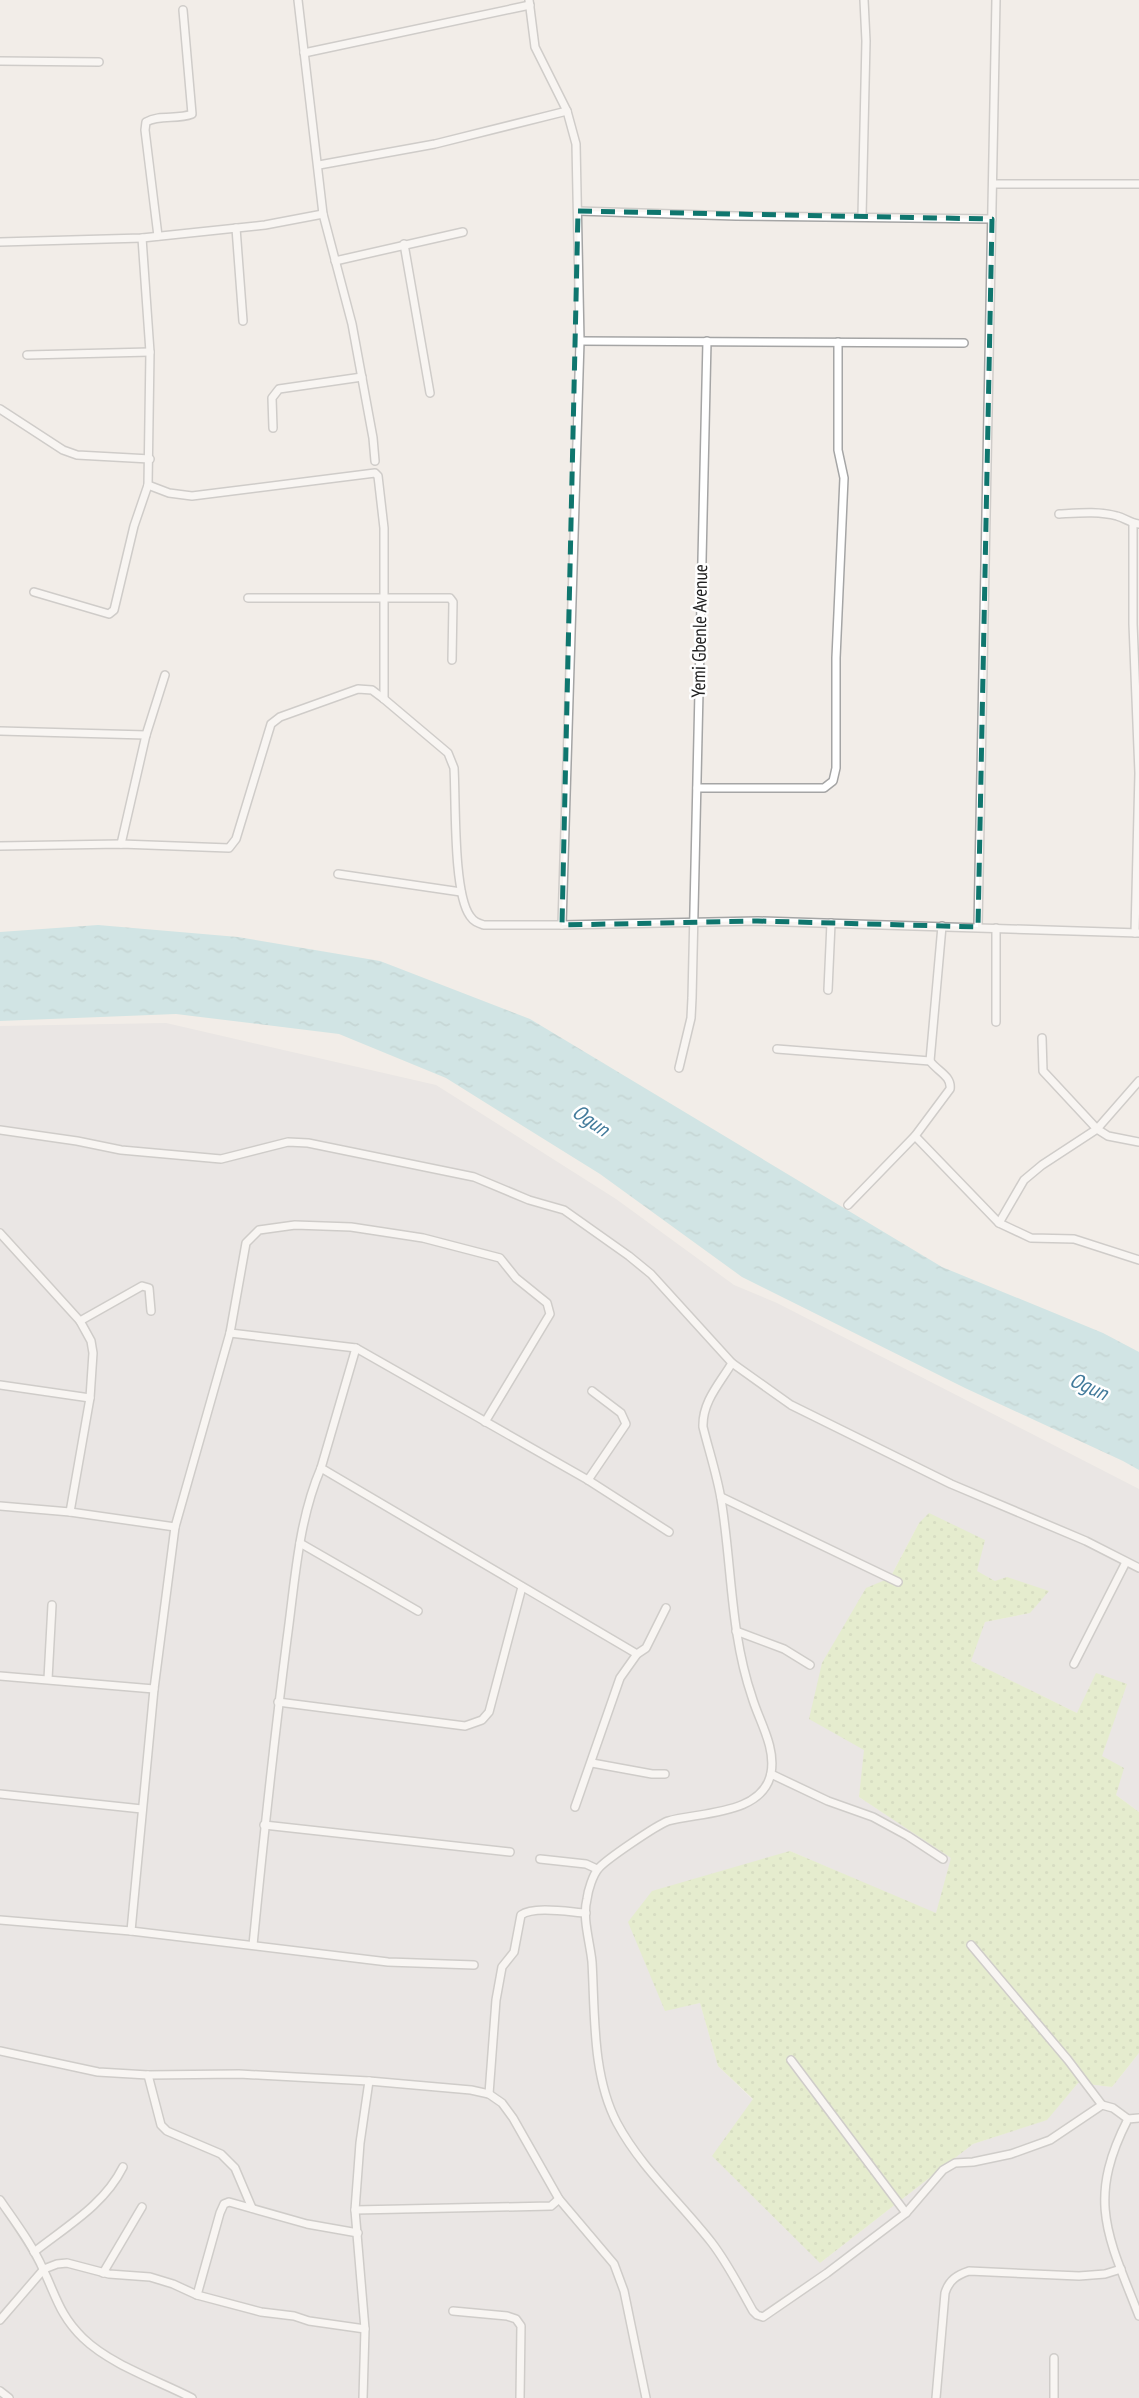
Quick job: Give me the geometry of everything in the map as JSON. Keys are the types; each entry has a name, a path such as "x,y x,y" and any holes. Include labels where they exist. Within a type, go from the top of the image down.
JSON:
{"street":[{"path":"298,0 323,214 352,324 375,461"},
{"path":"862,216 866,41 864,0"},
{"path":"978,927 996,0"},
{"path":"304,52 530,3 538,56 567,111 576,144 580,341 562,925"},
{"path":"158,236 145,130 146,121 152,118 192,114 183,9"},
{"path":"0,61 99,62"},
{"path":"319,165 435,144 567,111"},
{"path":"994,184 1139,184"},
{"path":"578,211 992,219"},
{"path":"0,242 142,238 236,228 323,214"},
{"path":"236,228 243,321"},
{"path":"335,261 463,232"},
{"path":"34,592 109,614 114,610 134,526 148,485 150,459 150,352 142,238"},
{"path":"404,244 430,393"},
{"path":"580,341 964,343"},
{"name":"Yemi Gbenle Avenue","path":"679,1069 691,1018 698,651 708,341"},
{"path":"697,788 824,788 833,781 836,768 836,658 844,478 838,450 838,342"},
{"path":"27,355 150,352"},
{"path":"273,428 272,398 279,388 362,377"},
{"path":"0,409 63,450 77,455 150,459"},
{"path":"148,485 169,493 192,496 375,473 378,476 384,528 384,699"},
{"path":"0,846 121,844 229,848 236,839 268,730 275,720 358,690 372,690 448,753 452,760 461,892 471,917 477,923 831,923 1137,933 1139,773 1136,524 1119,516 1099,513 1059,514"},
{"path":"248,598 448,597 452,599 452,660"},
{"path":"121,844 146,736 165,675"},
{"path":"0,731 146,736"},
{"path":"338,874 461,892"},
{"path":"828,990 831,923"},
{"path":"930,1061 942,926"},
{"path":"996,928 996,1022"},
{"path":"1042,1038 1043,1071 1097,1129 1108,1136 1139,1142"},
{"path":"777,1048 930,1061 948,1077 951,1086 915,1136 848,1205"},
{"path":"999,1223 1024,1180 1097,1129 1139,1081"},
{"path":"0,1130 121,1150 221,1159 288,1142 308,1143 474,1177 529,1200 564,1210 651,1274 732,1363 790,1405 951,1484 1086,1541 1139,1568"},
{"path":"915,1136 999,1223 1031,1238 1074,1239 1139,1259"},
{"path":"131,1931 154,1689 175,1527 230,1333 246,1243 258,1230 295,1225 351,1227 423,1238 500,1258 516,1278 547,1303 550,1314 485,1422"},
{"path":"0,1233 80,1321 91,1341 93,1353 90,1398 70,1512"},
{"path":"80,1321 142,1286 149,1288 151,1311"},
{"path":"230,1333 356,1348 588,1480 669,1532"},
{"path":"253,1945 278,1702 300,1543 314,1485 356,1348"},
{"path":"732,1363 706,1404 703,1427 721,1497 736,1631 751,1695 772,1753 771,1774 758,1797 752,1802 663,1823 597,1869 586,1899 595,2041 615,2120 669,2194 714,2245 757,2315 764,2317 906,2213 943,2170 955,2163 1011,2154 1049,2140 1102,2105"},
{"path":"0,1385 90,1398"},
{"path":"588,1480 626,1424 621,1413 592,1391"},
{"path":"321,1468 637,1654"},
{"path":"721,1497 898,1582"},
{"path":"0,1506 70,1512 175,1527"},
{"path":"300,1543 418,1611"},
{"path":"1073,1664 1126,1562"},
{"path":"278,1702 465,1726 482,1720 489,1712 522,1587"},
{"path":"48,1679 52,1605"},
{"path":"575,1807 620,1678 637,1654 646,1648 666,1608"},
{"path":"736,1631 784,1649 810,1665"},
{"path":"0,1676 154,1689"},
{"path":"592,1763 665,1774"},
{"path":"771,1774 828,1801 873,1817 908,1836 943,1860"},
{"path":"0,1794 142,1809"},
{"path":"264,1825 510,1852"},
{"path":"540,1859 586,1864 597,1869"},
{"path":"489,2094 496,2000 502,1967 514,1952 521,1915 525,1911 536,1910 586,1913"},
{"path":"0,1920 131,1931 388,1962 474,1965"},
{"path":"971,1945 1068,2060 1102,2105 1128,2119 1139,2118"},
{"path":"0,2051 98,2072 148,2075 239,2074 369,2081 489,2094 502,2103 513,2118 559,2199 600,2247 620,2276 646,2398"},
{"path":"791,2060 906,2213"},
{"path":"148,2075 161,2125 167,2131 221,2154 234,2168 252,2208"},
{"path":"363,2398 365,2329 355,2210 360,2143 369,2081"},
{"path":"1128,2119 1111,2154 1104,2197 1107,2228 1139,2316"},
{"path":"34,2252 100,2200 116,2182 123,2167"},
{"path":"355,2210 551,2206 559,2199"},
{"path":"0,2200 44,2269 58,2308 84,2340 108,2358 192,2398"},
{"path":"197,2295 224,2204 229,2202 307,2224 358,2234"},
{"path":"103,2273 142,2207"},
{"path":"0,2320 44,2269 67,2263 103,2273 150,2277 197,2295 261,2312 365,2329"},
{"path":"936,2398 945,2293 951,2281 958,2275 969,2271 1079,2276 1105,2274 1121,2269"},
{"path":"453,2311 516,2319 521,2326 520,2398"},
{"path":"1054,2358 1054,2398"},
{"path":"0,2391 9,2398"}],"highlighted area":[{"path":"578,211 992,219 978,927 758,921 562,925"}],"shaded area":[{"path":"166,1023 436,1085 616,1199 734,1285 777,1303 1139,1489 1139,1812 1116,1795 1102,1756 1077,1713 970,1661 985,1622 1030,1613 995,1581 976,1571 919,1523 890,1578 859,1797 952,1858 936,1914 790,1851 665,2010 700,2003 718,2066 753,2100 820,2263 973,2144 1046,2120 1078,2083 1112,2087 1139,2053 1139,2398 0,2398 0,1026"}],"green space":[{"path":"929,1513 985,1540 977,1571 995,1581 1007,1577 1049,1591 1030,1613 985,1622 971,1661 1077,1713 1096,1673 1127,1684 1102,1756 1124,1768 1116,1795 1139,1812 1139,2053 1112,2087 1078,2083 1047,2120 973,2144 820,2263 712,2156 753,2099 718,2066 700,2003 665,2011 628,1922 652,1891 790,1851 936,1913 951,1858 859,1797 864,1750 809,1719 822,1663 866,1588 890,1578 919,1523"}],"water":[{"name":"Ogun","path":"98,925 238,937 380,961 530,1019 942,1267 1103,1333 1139,1352 1139,1470 965,1388 742,1277 600,1174 446,1078 339,1034 176,1014 0,1021 0,932"}]}
